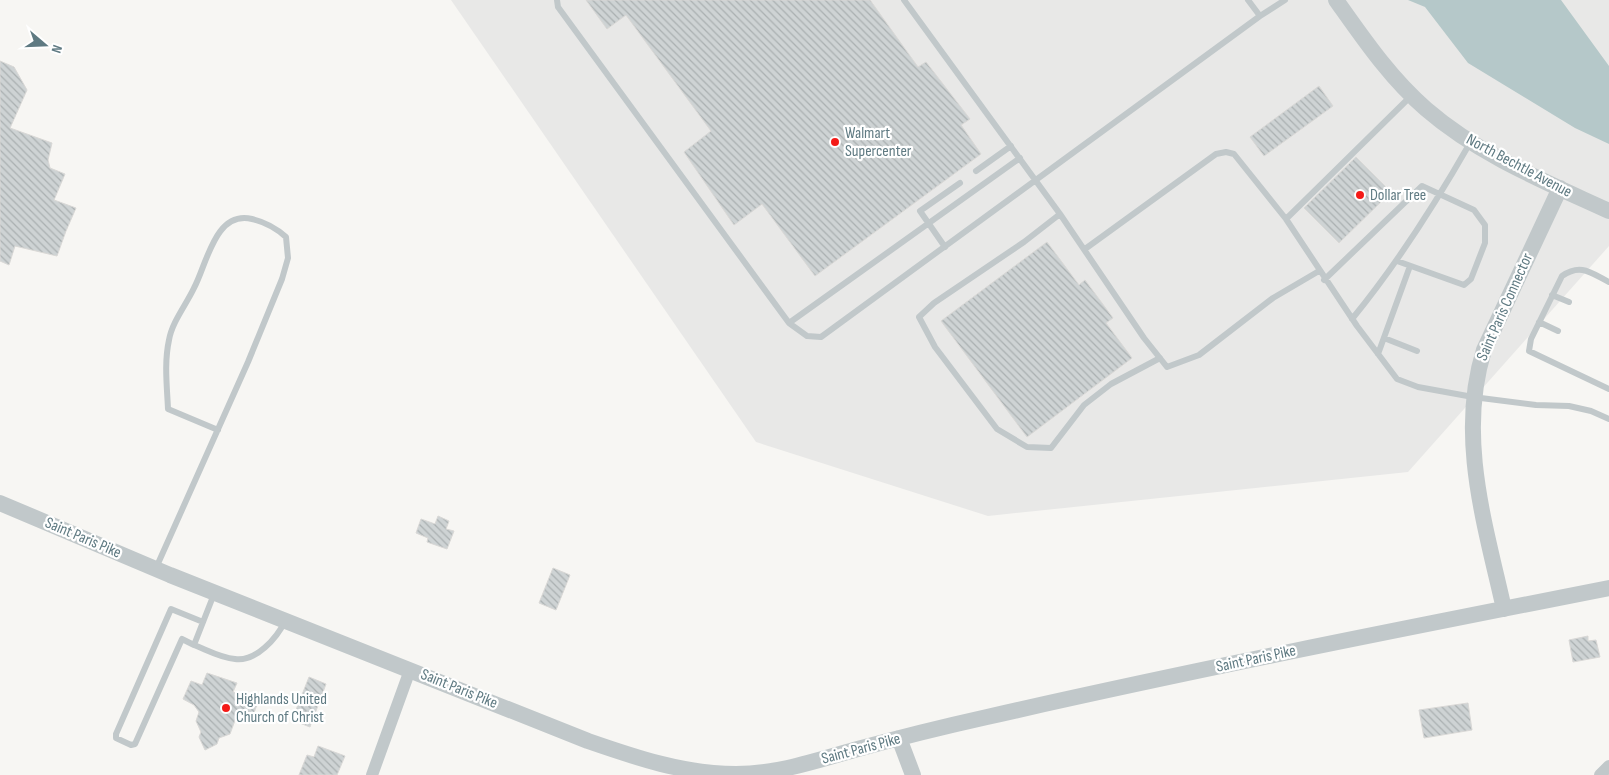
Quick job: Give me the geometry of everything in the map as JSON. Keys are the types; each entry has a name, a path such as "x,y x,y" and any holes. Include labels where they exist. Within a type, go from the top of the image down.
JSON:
{"street":[{"name":"North Bechtle Avenue","path":"1336,0 1385,66 1426,109 1470,142 1528,174 1609,211"},
{"name":"Saint Paris Connector","path":"1504,609 1482,512 1472,452 1473,397 1478,369 1484,350 1560,188"},
{"name":"Saint Paris Pike","path":"0,503 215,593 588,741 669,767 704,773 786,772 899,738 987,717 1228,665 1609,588"},
{"path":"372,775 410,670"},
{"path":"899,738 913,775"},
{"path":"1600,775 1609,766"}],"lane":[{"path":"557,0 558,7 789,323 808,336 821,337 1260,16 1285,0"},
{"path":"904,0 1036,180 1144,338 1168,367 1198,355 1273,298 1319,271"},
{"path":"1248,0 1260,16"},
{"path":"1286,219 1412,95"},
{"path":"1352,319 1427,218 1470,142"},
{"path":"976,171 1011,146"},
{"path":"1084,249 1216,154 1226,152 1234,154 1286,219 1324,280 1398,379 1418,387 1473,397 1536,405 1569,406 1591,411 1609,419"},
{"path":"789,323 1020,158"},
{"path":"945,247 920,211 960,183"},
{"path":"1324,280 1422,186 1474,210 1485,225 1485,243 1471,279 1464,285 1396,261"},
{"path":"1060,214 1024,242 934,304 919,317 936,347 997,429 1027,447 1051,448 1084,405 1111,384 1160,358"},
{"path":"156,569 218,430 282,279 288,258 286,237 268,224 243,217 234,219 217,236 195,287 169,337 166,356 168,409 218,430"},
{"path":"1378,354 1410,266"},
{"path":"1609,282 1582,269 1570,270 1562,276 1531,339 1528,351 1609,389"},
{"path":"1552,295 1569,302"},
{"path":"1539,322 1558,331"},
{"path":"1384,338 1417,351"},
{"path":"194,645 215,593"},
{"path":"203,622 171,609 116,734 116,738 131,745 135,744 182,639 224,657 237,660 244,659 254,655 270,643 278,635 286,620"}],"shaded area":[{"path":"451,0 1609,0 1609,246 1408,472 988,516 756,442"},
{"path":"1408,0 1561,0 1609,66 1609,144 1575,128 1468,63 1425,7"}],"building":[{"name":"Walmart Supercenter","path":"586,0 870,0 918,67 926,62 970,119 961,125 981,154 815,276 762,204 734,225 684,152 711,131 626,15 607,29"},
{"path":"0,61 14,67 27,90 10,128 52,143 48,160 50,168 65,174 54,200 76,208 57,256 15,246 9,265 0,261"},
{"path":"1319,86 1333,106 1264,156 1250,137"},
{"path":"1356,157 1391,192 1339,243 1304,208"},
{"path":"1047,242 1079,285 1085,280 1113,318 1106,323 1132,358 1027,437 941,321"},
{"path":"438,516 449,521 446,529 454,531 447,549 427,542 428,538 416,533 421,519 435,524"},
{"path":"553,568 570,575 556,610 539,603"},
{"path":"1588,636 1588,641 1596,640 1600,657 1573,662 1569,640"},
{"name":"Highlands United Church of Christ","path":"207,673 237,683 233,692 258,702 251,721 237,715 230,734 219,738 217,744 205,750 199,737 201,732 196,721 199,712 194,705 183,699 191,681 202,685"},
{"path":"309,677 326,684 310,727 292,720"},
{"path":"1468,703 1472,730 1424,738 1419,710"},
{"path":"318,746 345,756 337,775 299,775 307,755 314,757"}],"place":[{"name":"Walmart Supercenter","path":"835,142"},
{"name":"Dollar Tree","path":"1360,195"},
{"name":"Highlands United Church of Christ","path":"226,708"}]}
